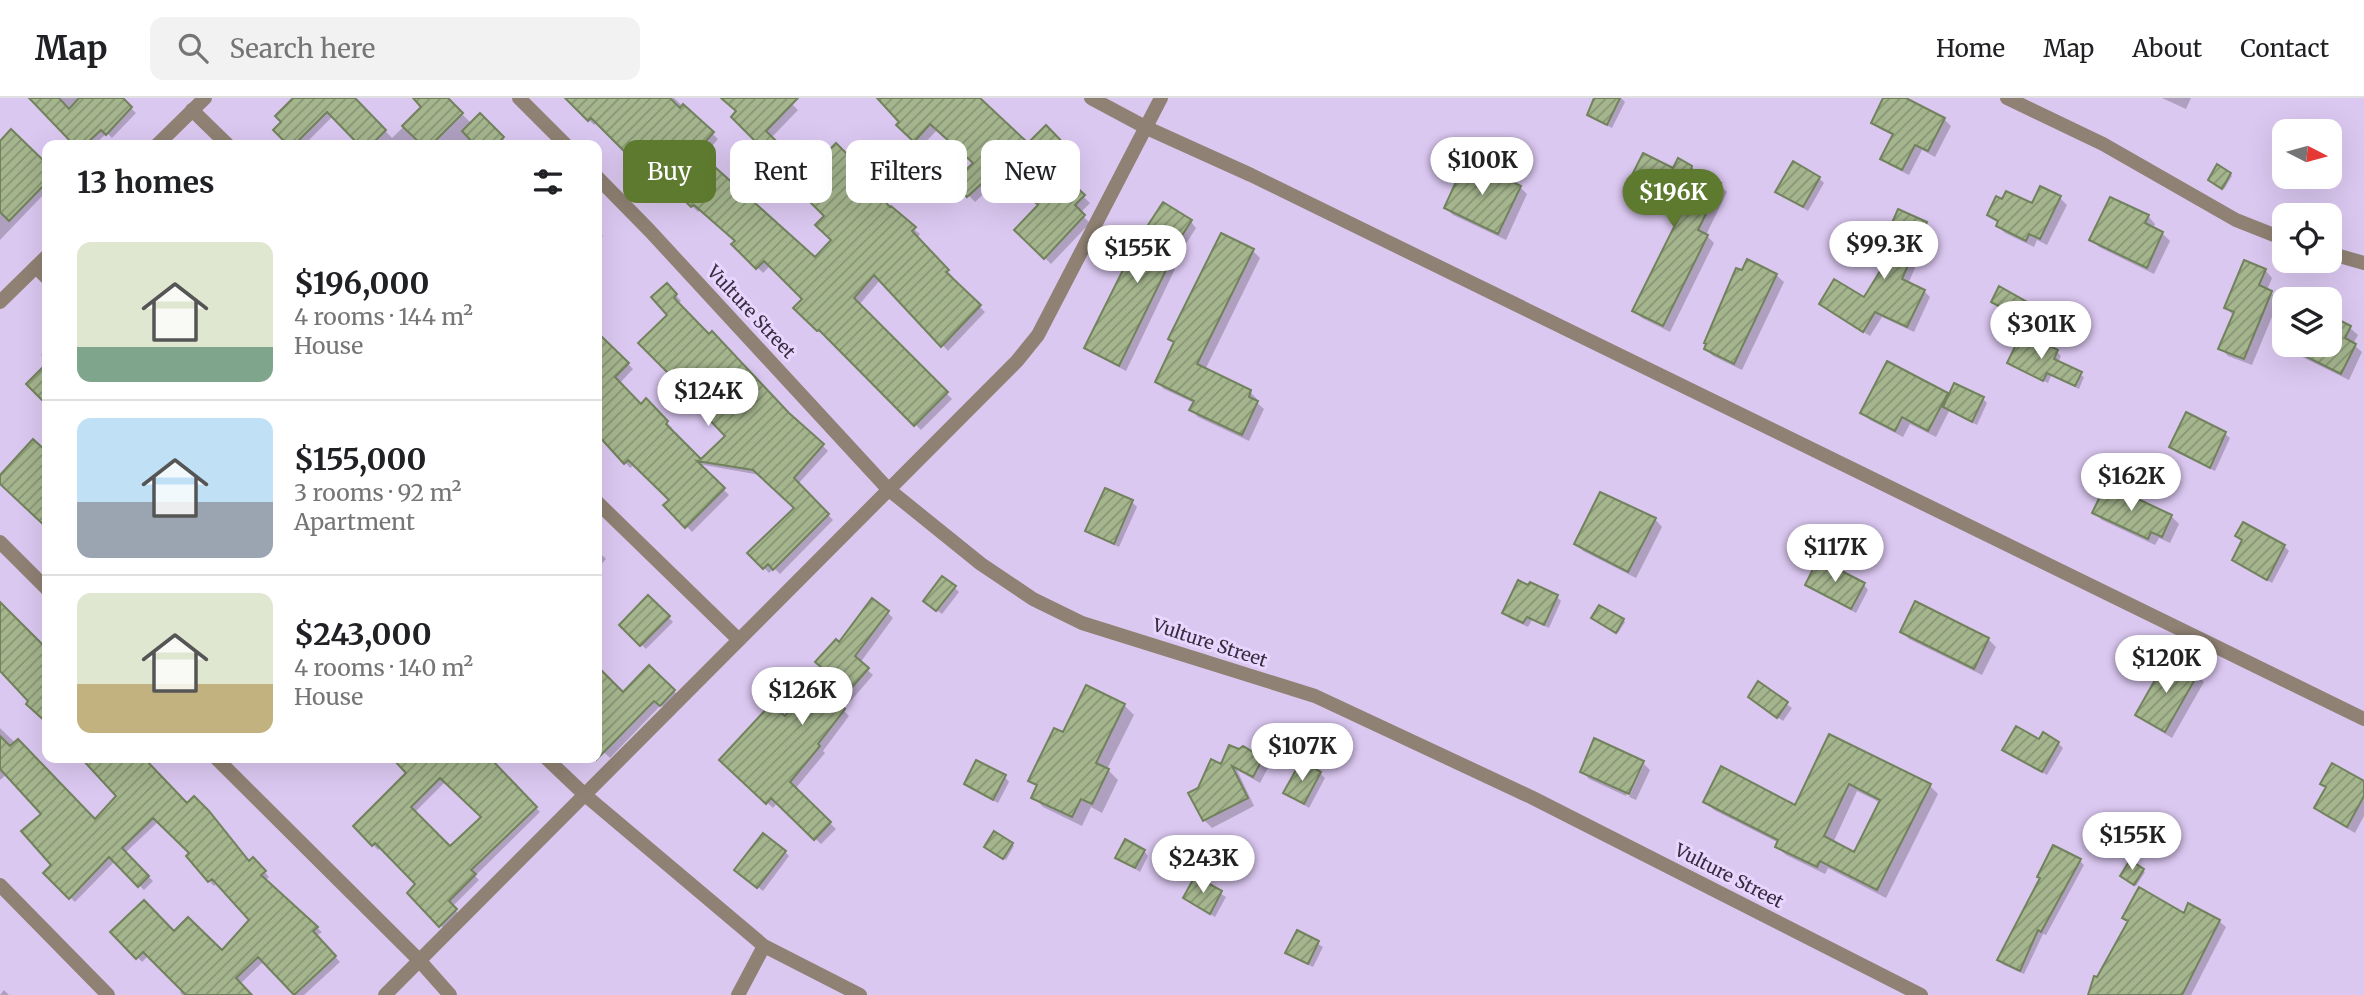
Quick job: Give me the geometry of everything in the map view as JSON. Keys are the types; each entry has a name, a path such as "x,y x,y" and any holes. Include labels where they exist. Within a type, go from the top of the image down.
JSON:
{"street":[{"path":"162,140 205,98"},
{"path":"520,98 561,140"},
{"path":"1091,98 1147,128 1251,175 2364,719"},
{"path":"386,995 1017,361 1038,335 1161,98"},
{"path":"2007,98 2103,145 2236,220 2272,234"},
{"path":"192,110 223,140"},
{"name":"Vulture Street","path":"602,182 888,489 981,564 1045,605 1082,623 1315,696 1531,797 1921,995"},
{"path":"2342,257 2364,263"},
{"path":"0,302 42,261"},
{"path":"36,267 42,273"},
{"path":"602,507 739,640"},
{"path":"0,542 42,584"},
{"path":"221,763 419,960 450,995"},
{"path":"551,763 585,795 764,946 860,995"},
{"path":"0,885 108,995"},
{"path":"738,995 764,946"}],"building":[{"path":"29,98 59,98 69,109 79,98 123,98 132,107 106,135 101,130 90,140 69,140"},
{"path":"293,98 355,98 386,130 376,140 354,140 327,112 299,140 283,140 273,130 281,122 275,116"},
{"path":"413,98 448,98 463,113 436,140 417,140 402,126 421,107"},
{"path":"565,98 670,98 680,108 683,104 714,132 707,140 623,140 623,150 591,118 588,121"},
{"path":"721,98 798,98 766,131 775,140 754,140 731,117 736,111"},
{"path":"877,98 980,98 1025,140 981,140 981,184 967,197 967,169 973,163 967,158 967,140 948,140 930,124 916,140 912,140 896,125 899,122"},
{"path":"1594,98 1620,98 1607,125 1587,115"},
{"path":"1883,98 1906,98 1945,118 1928,151 1915,145 1902,170 1880,159 1893,134 1871,123"},
{"path":"480,113 504,137 501,140 470,140 462,131"},
{"path":"1046,125 1060,140 1031,140"},
{"path":"11,129 42,159 42,187 9,221 0,212 0,141"},
{"path":"836,143 846,153 846,203 886,203 891,206 916,227 912,231 949,270 946,272 981,305 941,347 874,275 854,298 948,392 914,426 819,330 793,308 802,299 764,261 756,269 731,244 735,241 694,205 691,207 687,203 716,203 716,168 730,181 730,203 755,203 815,257 831,240 815,225 824,216 811,203 832,203 832,147"},
{"path":"1643,153 1673,168 1678,158 1692,166 1691,169 1721,183 1698,230 1708,235 1663,326 1632,311 1680,215 1626,187"},
{"path":"1466,160 1521,186 1498,234 1444,208"},
{"path":"1793,161 1820,177 1803,207 1775,192"},
{"path":"2217,164 2231,173 2222,189 2208,180"},
{"path":"2040,186 2061,196 2040,239 2029,234 2026,241 1996,226 1998,221 1987,215 1996,196 2002,199 2006,191 2032,203"},
{"path":"2110,197 2149,215 2145,223 2163,232 2147,268 2089,240"},
{"path":"1163,202 1192,220 1166,260 1170,262 1119,366 1084,348 1137,242"},
{"path":"1036,203 1077,203 1075,205 1085,215 1044,259 1014,230 1038,205"},
{"path":"1898,209 1927,222 1902,279 1925,290 1907,327 1875,312 1863,332 1819,304 1834,279 1864,297 1892,252 1881,248"},
{"path":"1221,233 1254,249 1197,364 1251,390 1249,397 1258,401 1242,435 1189,410 1194,401 1155,382 1174,342 1168,339"},
{"path":"1747,259 1777,274 1734,364 1704,349 1704,343 1736,268 1742,270"},
{"path":"2244,260 2266,269 2259,285 2272,291 2244,359 2218,349 2234,312 2224,308"},
{"path":"667,283 677,294 674,298 709,334 712,331 789,413 824,444 794,478 829,514 773,570 768,564 763,569 747,553 794,508 753,470 697,461 725,488 685,528 663,505 669,500 628,460 624,464 602,440 602,337 629,363 615,377 641,404 646,398 668,421 666,424 701,459 725,436 700,410 703,408 638,343 667,315 651,297"},
{"path":"1999,286 2027,302 2019,317 1991,302"},
{"path":"2342,322 2351,326 2345,338 2356,344 2341,374 2307,357 2342,357"},
{"path":"2022,332 2058,350 2054,359 2082,372 2075,386 2047,373 2043,381 2007,363"},
{"path":"1887,361 1948,393 1928,431 1902,417 1895,431 1860,413"},
{"path":"42,368 42,400 26,384"},
{"path":"1954,383 1984,397 1972,422 1943,407"},
{"path":"2186,412 2226,432 2210,468 2169,447"},
{"path":"33,439 42,447 42,523 0,484 0,475"},
{"path":"2106,484 2172,515 2162,537 2151,532 2148,539 2092,513"},
{"path":"1105,488 1133,500 1114,544 1085,531"},
{"path":"1600,492 1656,518 1628,572 1574,544"},
{"path":"2243,522 2285,545 2267,580 2232,560 2242,540 2235,536"},
{"path":"1818,559 1865,583 1851,609 1805,585"},
{"path":"942,576 956,586 936,611 923,601"},
{"path":"1518,580 1528,585 1530,582 1558,595 1544,625 1527,617 1523,623 1502,613"},
{"path":"648,595 670,616 640,646 619,625"},
{"path":"872,598 889,611 855,656 869,668 838,703 845,709 818,744 820,746 790,782 831,822 814,840 771,798 766,804 719,760 771,704 785,716 822,668 815,662 836,639 839,642"},
{"path":"1915,601 1989,638 1974,669 1900,632"},
{"path":"0,602 42,644 42,718 26,704 28,701 0,671"},
{"path":"1599,605 1624,619 1616,633 1591,618"},
{"path":"2168,657 2198,674 2165,732 2135,715"},
{"path":"649,665 675,690 660,706 654,701 602,754 602,671 623,692"},
{"path":"1758,681 1788,702 1777,718 1748,697"},
{"path":"1086,685 1125,704 1096,763 1109,769 1092,804 1081,799 1072,817 1031,798 1037,785 1028,781 1054,728 1063,732"},
{"path":"2016,726 2039,739 2043,732 2059,742 2042,772 2002,750"},
{"path":"1829,734 1931,784 1877,890 1820,861 1817,867 1775,847 1778,840 1703,802 1721,766 1795,805","holes":["1849,784 1880,800 1854,852 1824,836"]},
{"path":"0,736 10,746 18,739 95,819 116,796 86,763 149,763 187,803 194,796 209,811 249,861 253,857 266,871 261,875 318,927 313,931 336,956 294,995 258,957 236,978 252,995 186,995 143,952 136,959 110,932 144,900 174,931 188,917 222,950 249,920 212,879 208,882 186,856 189,853 153,818 122,848 149,876 138,887 109,857 69,899 43,873 51,865 21,831 41,814 0,769"},
{"path":"1594,738 1644,761 1629,794 1580,772"},
{"path":"1229,745 1239,749 1243,746 1263,758 1253,777 1232,766 1248,798 1203,821 1188,793 1198,788 1211,759 1221,764"},
{"path":"976,760 1006,775 993,800 964,784"},
{"path":"1301,761 1321,772 1304,804 1283,793"},
{"path":"397,763 495,763 537,807 471,870 476,874 449,901 457,909 439,927 407,893 415,884 375,843 372,846 353,826 406,773","holes":["440,778 481,817 450,846 411,807"]},
{"path":"2332,763 2364,781 2364,796 2347,827 2314,808 2326,787 2320,784"},
{"path":"994,831 1013,843 1003,859 984,847"},
{"path":"763,833 786,851 757,888 734,870"},
{"path":"1125,839 1145,850 1135,868 1115,858"},
{"path":"2053,845 2081,859 2041,932 2038,930 2020,971 1997,960 2040,878 2037,877"},
{"path":"2130,860 2144,869 2134,885 2120,876"},
{"path":"1195,876 1222,891 1210,914 1183,898"},
{"path":"2139,887 2184,913 2188,903 2220,920 2182,995 2088,995 2094,976 2097,977 2128,921 2122,918"},
{"path":"1297,930 1319,941 1308,964 1285,953"}]}
